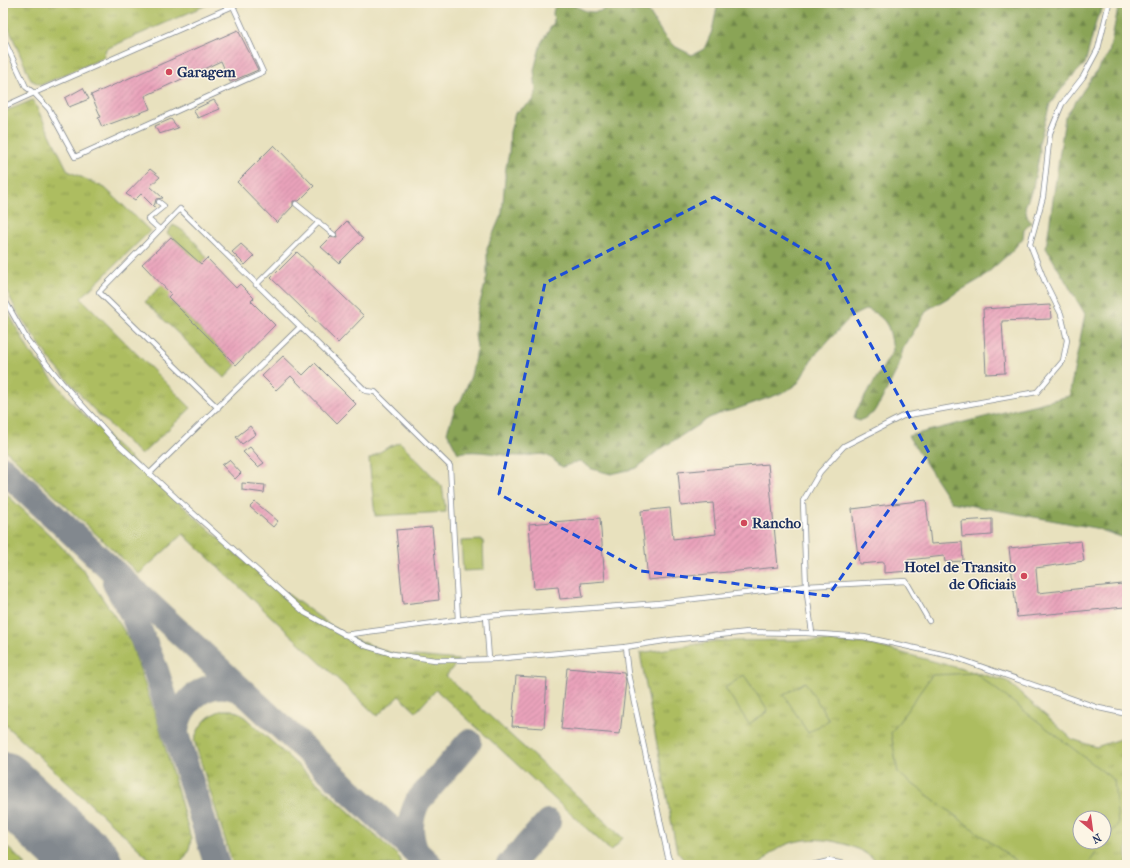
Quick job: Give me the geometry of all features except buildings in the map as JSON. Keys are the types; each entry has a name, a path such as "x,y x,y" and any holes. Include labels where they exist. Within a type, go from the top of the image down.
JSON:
{"lane":[{"path":"3,107 240,3"},
{"path":"812,634 806,586 803,501 820,472 844,446 903,416 1037,392 1063,361 1068,340 1061,314 1045,282 1030,244 1043,197 1050,133 1062,104 1082,77 1098,48 1109,3"},
{"path":"3,38 26,87 49,109 75,157 263,72 233,6"},
{"path":"159,202 164,206 148,219 159,229"},
{"path":"296,204 334,234"},
{"path":"218,408 99,292 180,209 366,391 375,392 450,466 458,620"},
{"path":"256,285 319,222"},
{"path":"3,297 28,341 62,383 114,440 149,474 301,610 366,646 393,654 435,660 489,659 625,647 671,640 748,632 864,637 951,656 1098,708 1127,714"},
{"path":"149,474 300,327"},
{"path":"344,635 486,616 659,603 806,586 906,582 929,621"},
{"path":"486,616 489,659"},
{"path":"625,647 628,674 668,857 672,865"},
{"path":"812,865 829,861 850,865"}],"highlighted area":[{"path":"714,197 827,263 929,453 828,596 641,571 499,494 545,283"}],"green space":[{"path":"3,3 211,3 106,49 103,58 41,85 31,80 3,15"},
{"path":"561,3 573,5 586,11 597,12 604,10 605,3 643,3 664,36 674,46 692,55 704,49 712,31 718,3 1106,3 1097,18 1085,64 1067,82 1050,104 1039,143 1040,152 1033,187 1025,207 1027,216 1031,223 1024,230 1023,238 1012,251 982,278 927,310 903,349 898,368 873,413 860,421 854,419 856,411 893,351 891,337 884,321 867,309 852,316 845,323 814,356 798,383 785,392 709,418 659,450 637,468 611,474 592,469 580,461 562,467 550,457 545,455 512,456 481,452 458,453 447,432 456,405 461,400 471,376 477,347 475,335 477,313 487,277 487,248 502,213 510,132 515,113 533,101 536,92 534,70 541,43 554,22 554,8"},
{"path":"1119,3 1127,3 1127,539 1095,528 951,502 908,436 1069,396 1085,314 1046,248 1065,117 1109,53"},
{"path":"33,100 68,171 105,188 150,231 81,298 191,408 141,455 93,409 51,361 16,310 3,283 3,112"},
{"path":"173,225 188,235 207,258 168,298 236,365 225,378 145,302 191,255 167,233"},
{"path":"3,303 30,352 75,406 149,476 256,571 344,635 393,654 459,660 446,676 623,838 611,851 436,690 416,712 399,696 377,716 183,534 139,574 3,448"},
{"path":"400,442 442,486 446,512 375,516 369,459 388,447"},
{"path":"3,491 53,538 81,567 120,624 131,643 160,729 191,838 188,853 178,865 156,865 3,723"},
{"path":"483,540 484,570 463,571 461,541"},
{"path":"805,640 869,644 1007,681 1072,739 1096,747 1120,739 1127,730 1127,865 880,865 871,857 849,846 837,842 811,840 799,841 783,846 771,853 758,865 689,865 677,852 640,653 716,641"},
{"path":"975,673 1114,780 1118,824 1112,832 1112,810 1072,810 1072,850 1098,850 1087,865 1021,865 898,773 891,733 932,675"},
{"path":"744,675 768,711 749,724 725,688"},
{"path":"805,682 829,720 808,733 784,695"},
{"path":"223,710 232,710 240,713 395,853 400,858 402,865 233,865 194,740 199,729 208,717"},
{"path":"3,843 26,865 3,865"}],"taxiway":[{"path":"3,469 430,865"},
{"path":"115,583 133,615 156,671 217,865"},
{"path":"176,734 182,711 189,701 198,694 208,688 219,686 231,687 243,692"},
{"path":"416,852 412,839 411,826 413,814 418,801 469,742"},
{"path":"509,865 548,822"}],"runway":[{"path":"3,784 90,865"}],"place":[{"name":"Garagem","path":"169,72"},
{"name":"Rancho","path":"744,523"},
{"name":"Hotel de Transito de Oficiais","path":"1024,576"}]}
